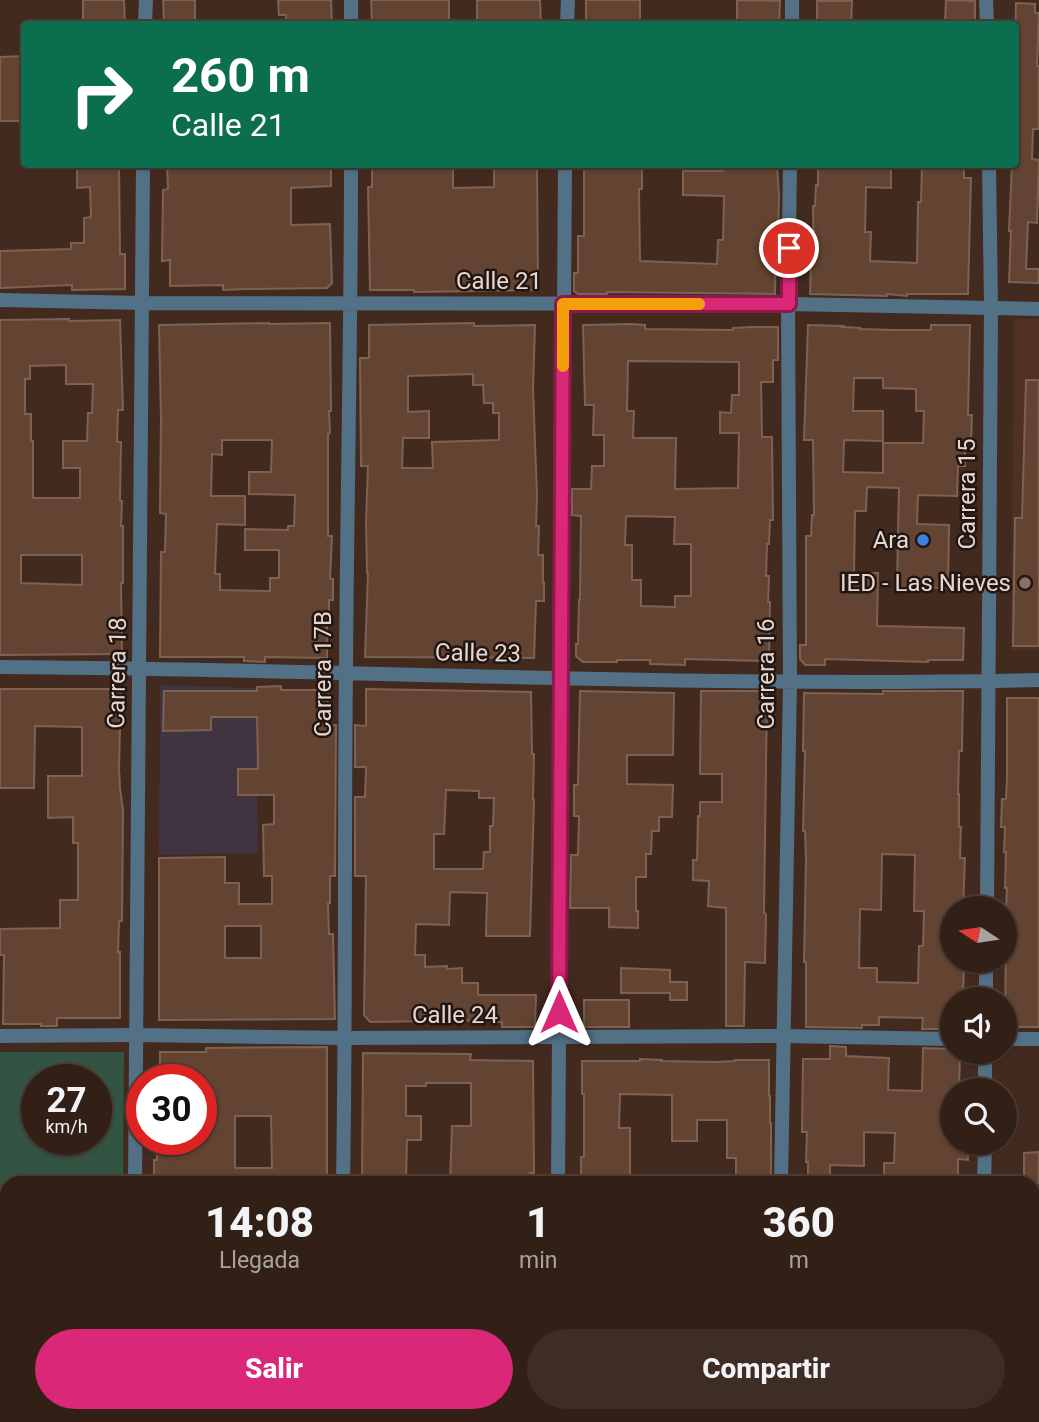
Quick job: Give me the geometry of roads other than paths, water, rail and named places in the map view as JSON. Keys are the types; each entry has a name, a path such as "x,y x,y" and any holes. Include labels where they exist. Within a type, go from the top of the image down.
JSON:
{"street":[{"path":"145,21 146,0"},
{"path":"351,0 351,21"},
{"path":"567,21 568,0"},
{"path":"792,0 792,21"},
{"path":"986,0 987,21"},
{"name":"Carrera 18","path":"135,1176 144,168"},
{"name":"Carrera 17B","path":"344,1176 345,674 351,168"},
{"path":"558,1176 565,168"},
{"name":"Carrera 16","path":"781,1176 790,682 790,168"},
{"name":"Carrera 15","path":"987,896 991,308 989,168"},
{"name":"Calle 21","path":"0,300 142,303 789,304 1039,309"},
{"name":"Calle 23","path":"0,667 790,682 1039,680"},
{"name":"Calle 24","path":"0,1036 782,1036 940,1039"},
{"path":"1017,1040 1039,1039"},
{"path":"984,1176 985,1155"}],"place":[{"name":"Ara","path":"923,540"},
{"name":"IED - Las Nieves","path":"1025,583"}]}
